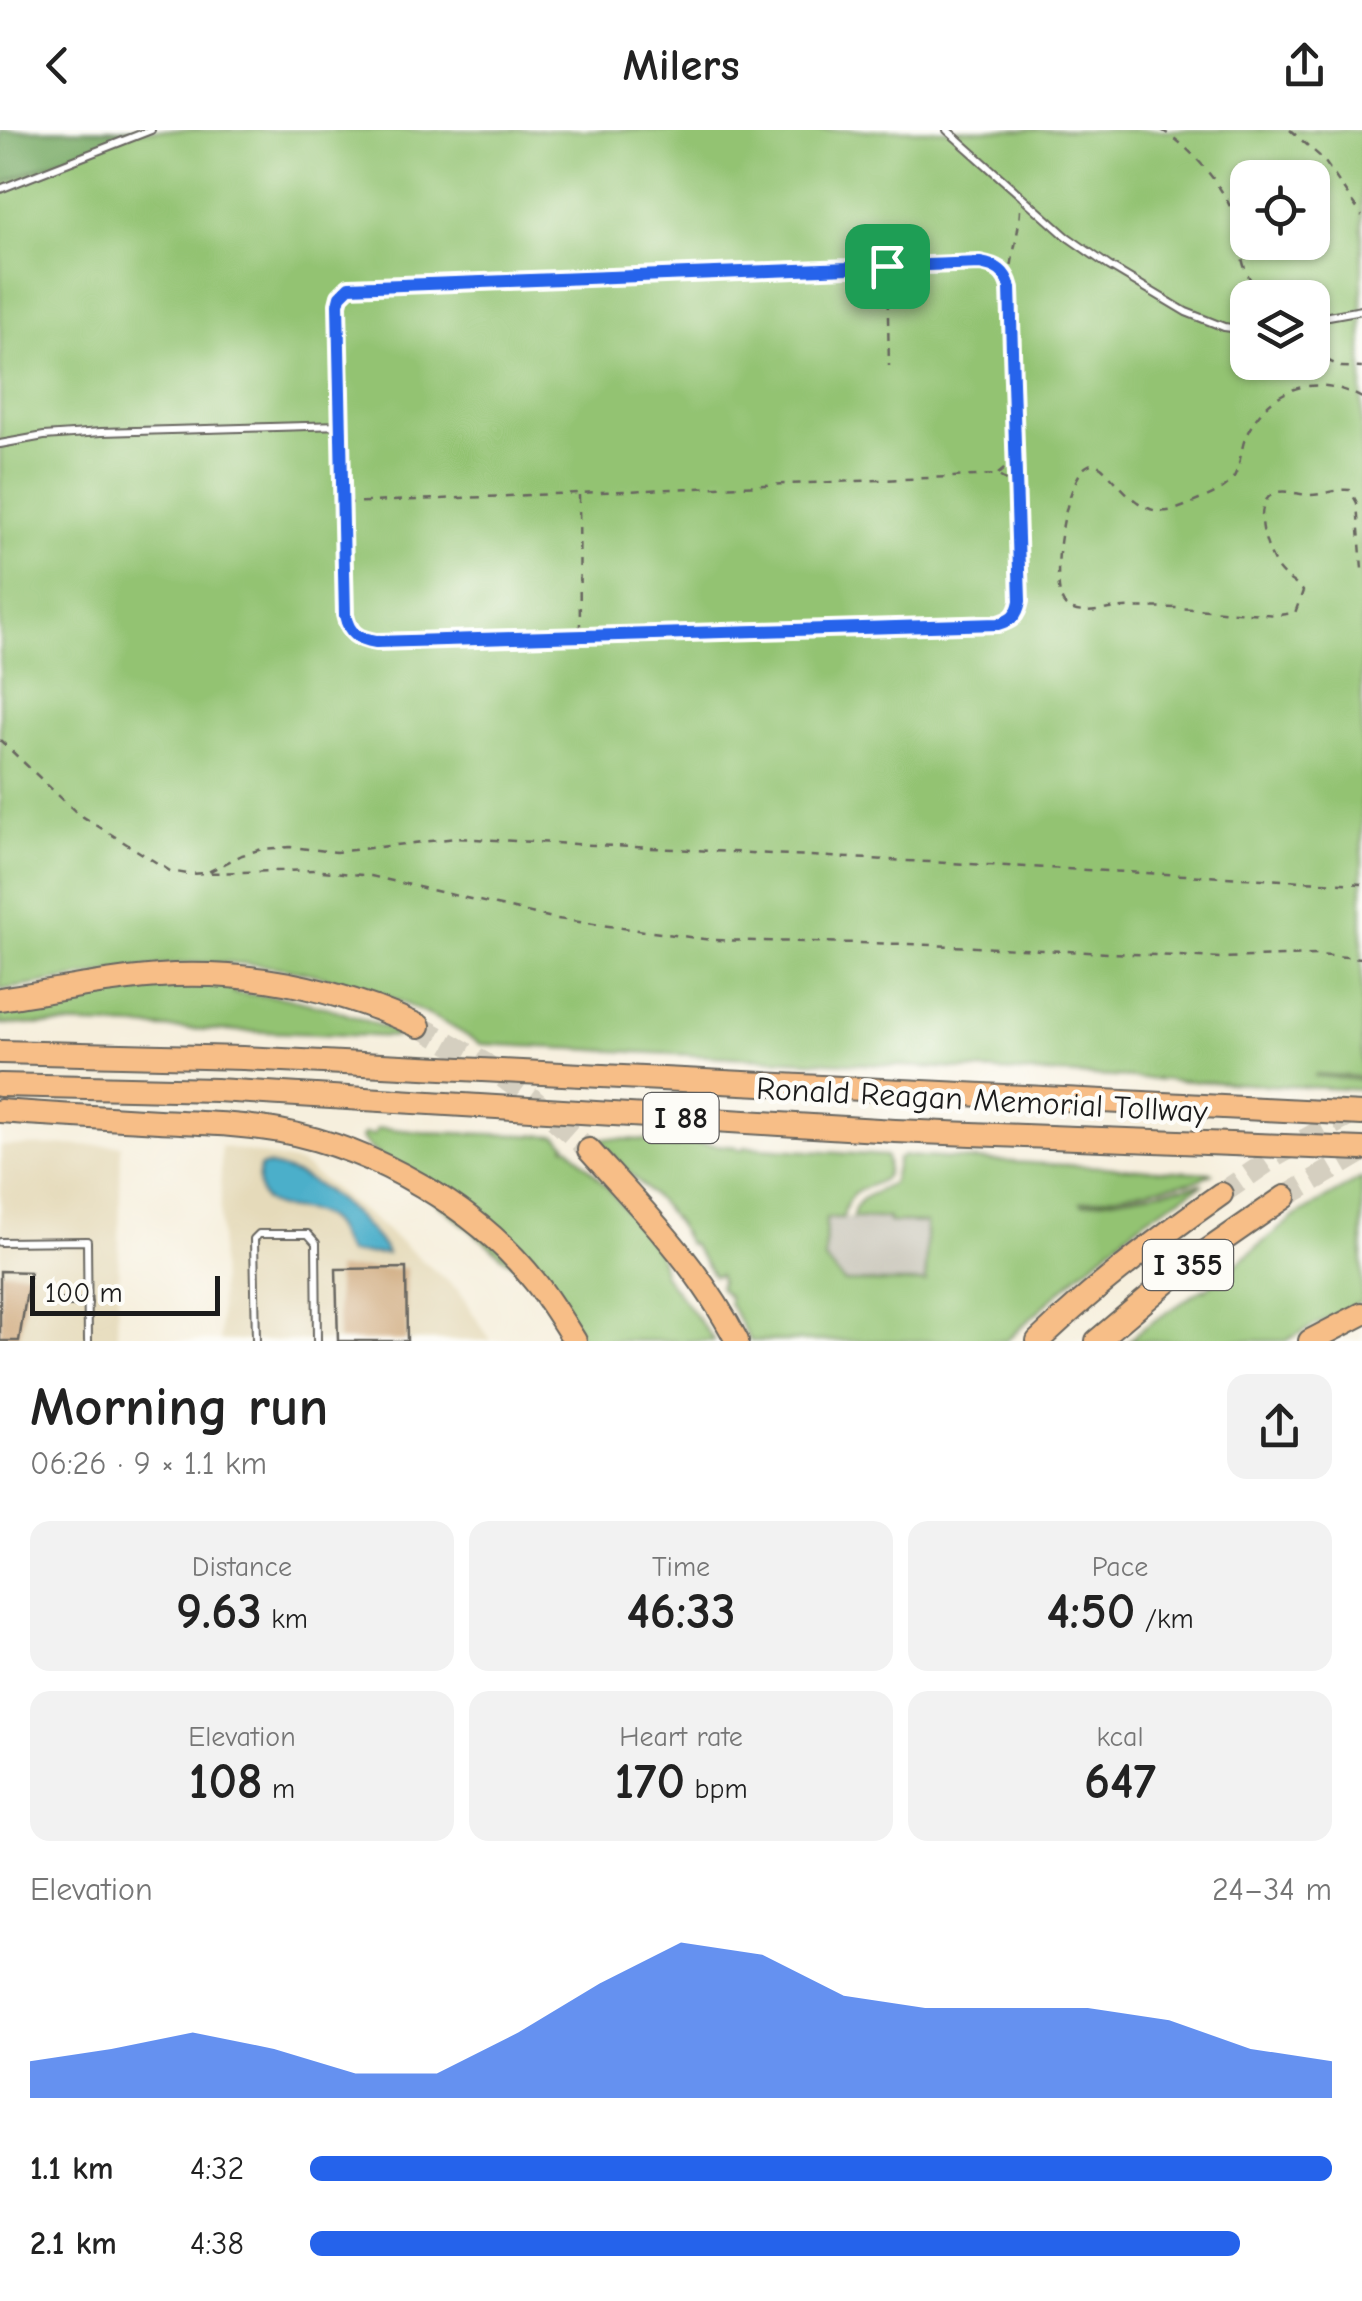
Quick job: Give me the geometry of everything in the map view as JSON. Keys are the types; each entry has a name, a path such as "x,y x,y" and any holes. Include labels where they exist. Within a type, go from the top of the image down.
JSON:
{"highway":[{"path":"0,999 173,975 253,977 325,990 419,1026"},
{"name":"Ronald Reagan Memorial Tollway","path":"0,1052 243,1058 1362,1114"},
{"name":"Ronald Reagan Memorial Tollway","path":"0,1084 216,1090 894,1130 1362,1150"},
{"path":"0,1112 230,1125 283,1132 334,1146 407,1178 466,1215 536,1282 569,1334"},
{"path":"588,1150 664,1232 700,1279 738,1341"},
{"name":"I 355","path":"1038,1341 1110,1276 1221,1194"},
{"name":"I 355","path":"1097,1341 1187,1265 1284,1197"},
{"path":"1310,1341 1362,1314"}],"lane":[{"path":"0,190 151,130"},
{"path":"947,130 1066,236 1151,292 1230,328"},
{"path":"1330,316 1362,310"},
{"path":"0,444 86,433 342,426"},
{"path":"256,1341 254,1239 259,1234 287,1233 308,1234 316,1243 317,1341"},
{"path":"0,1242 87,1241 88,1341"},
{"path":"52,1303 88,1304"}],"path":[{"path":"1161,130 1187,148 1226,198 1235,217 1241,260 1251,280"},
{"path":"1290,130 1323,159 1362,216"},
{"path":"1010,288 1007,276 992,265 349,287 338,304 348,627 354,635 376,642 1010,621 1020,601 1010,288 1020,214 1018,194"},
{"path":"887,266 890,366"},
{"path":"1330,362 1341,367 1362,368"},
{"path":"1362,398 1319,385 1291,388 1252,427 1230,482 1170,511 1144,506 1101,467 1088,465 1079,475 1060,532 1058,592 1067,606 1080,612 1141,606 1296,614 1303,592 1279,570 1264,536 1264,507 1273,494 1280,492 1316,495 1350,490 1357,503 1362,568"},
{"path":"997,475 1016,454"},
{"path":"343,503 997,475 1010,482 1017,494"},
{"path":"579,493 580,635"},
{"path":"0,740 77,813 170,871 188,874 314,870 371,876 557,920 712,940 1222,958 1362,958"},
{"path":"206,873 262,848 336,852 456,838 1362,884"}],"shaded area":[{"path":"121,1145 117,1341 0,1341 0,1146"},
{"path":"221,1146 301,1164 458,1290 491,1341 220,1341"},
{"path":"826,1218 889,1218 890,1222 926,1223 926,1283 843,1282 825,1260"}],"green space":[{"path":"0,130 1362,130 1362,1077 1315,1076 1362,1080 1362,1090 481,1044 445,1023 370,990 290,969 208,963 104,973 0,990"},
{"path":"0,130 134,130 0,184"},
{"path":"236,981 233,993 280,997 329,1008 392,1030 396,1037 0,1024 0,1010 121,990"},
{"path":"384,1128 557,1136 609,1189 658,1252 664,1275 715,1341 583,1341 555,1299 361,1138"},
{"path":"598,1138 666,1141 667,1146 676,1147 676,1141 740,1150 745,1147 886,1156 888,1166 883,1178 853,1195 843,1218 826,1218 825,1260 844,1282 926,1282 926,1223 853,1218 862,1200 892,1183 898,1159 904,1156 1213,1173 1196,1181 1081,1202 1203,1184 1126,1234 1006,1341 750,1341 729,1297 719,1287 719,1275 714,1276 669,1213"},
{"path":"1362,1178 1362,1301 1285,1341 1129,1341 1205,1290 1295,1216"}],"water":[{"path":"266,1165 301,1176 332,1195 360,1220 387,1254 348,1253 327,1219 270,1203 262,1196 259,1185 260,1167"}],"building":[{"path":"406,1268 407,1341 338,1341 336,1269"},
{"path":"0,1271 30,1272 19,1341 0,1341"}],"tunnel":[{"path":"419,1026 484,1063 531,1098 589,1150"},
{"path":"1221,1194 1279,1154 1359,1110"},
{"path":"1285,1197 1362,1152"}],"route":[{"path":"980,263 992,265 1007,276 1020,601 1010,621 376,642 354,635 348,627 338,304 343,291 357,285 887,266 980,263"}]}
